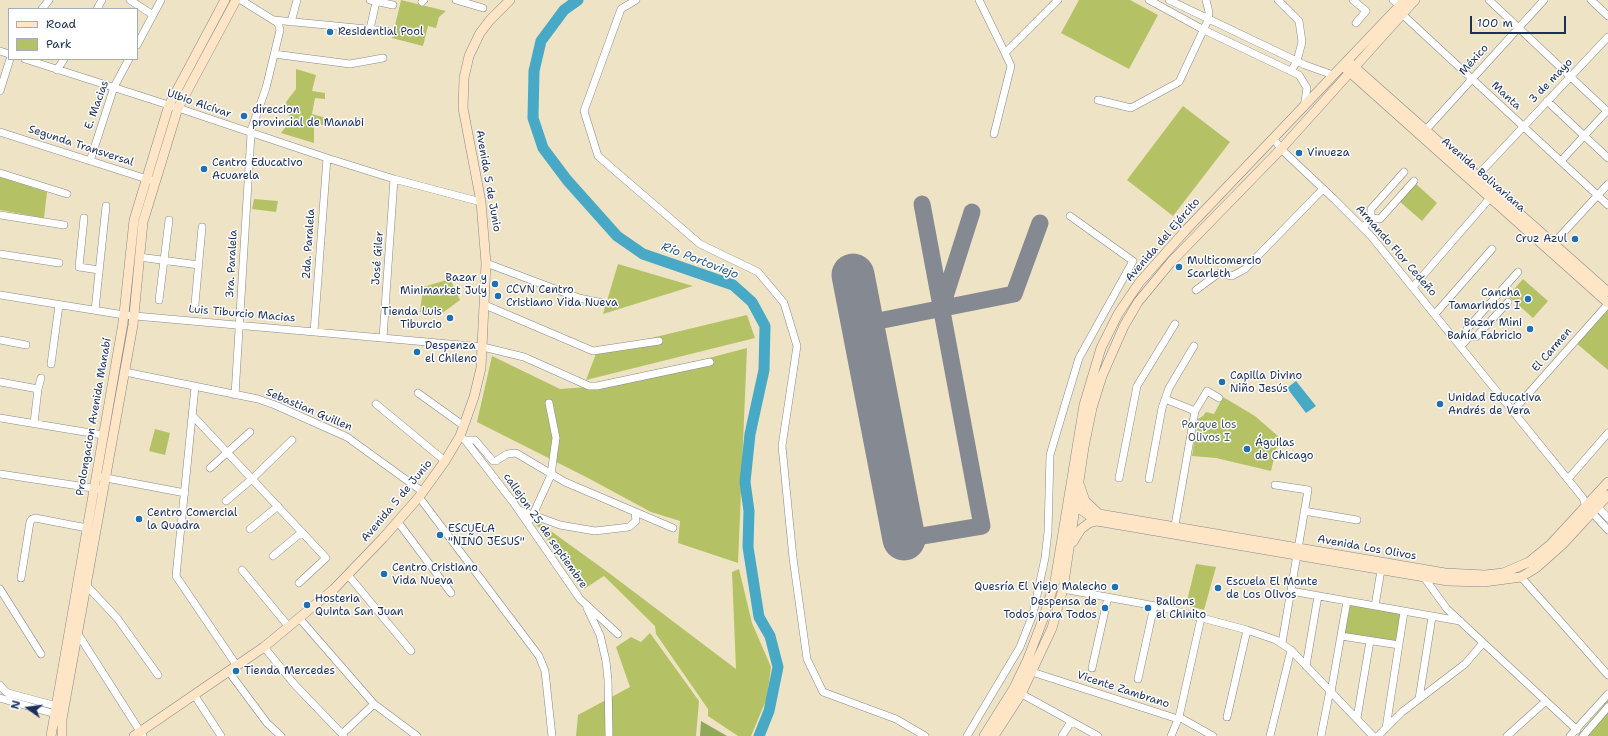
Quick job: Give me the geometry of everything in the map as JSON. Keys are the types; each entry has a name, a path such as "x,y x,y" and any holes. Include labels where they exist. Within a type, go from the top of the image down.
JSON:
{"main road":[{"path":"174,106 225,0"},
{"path":"174,106 236,0"},
{"name":"Avenida 5 de Junio","path":"139,735 289,628 348,575 398,522 421,494 462,438 464,426 478,383 485,305 486,263 481,202 465,123 462,91 469,56 480,34 490,20 510,0"},
{"name":"Avenida del Ejército","path":"1028,669 1055,581 1063,533 1087,431 1102,376 1111,351 1127,320 1153,282 1281,149 1348,66 1400,5 1415,0"},
{"name":"Avenida del Ejército","path":"1075,482 1084,405 1090,380 1101,348 1118,314 1139,283 1185,231 1274,139 1333,75 1348,66"},
{"name":"Avenida Bolivariana","path":"1348,66 1422,133 1490,198 1608,292"},
{"name":"Prolongacion Avenida Manabí","path":"101,477 104,435 124,315 134,220 151,180 174,106"},
{"name":"Avenida Bolivariana","path":"1422,133 1477,176 1551,246 1608,303"},
{"name":"Prolongacion Avenida Manabí","path":"62,736 60,711 101,477 124,372 134,316 143,222 151,180"},
{"path":"1075,482 1076,504"},
{"path":"1069,550 1075,536 1081,529 1098,517 1085,501 1075,482"},
{"name":"Avenida Los Olivos","path":"1298,552 1381,570 1448,581 1484,582 1521,577 1547,560 1608,482"},
{"name":"Prolongacion Avenida Manabí","path":"51,736 60,711 78,634 87,528 99,489"},
{"name":"Avenida Los Olivos","path":"1076,504 1088,515 1298,552 1445,573 1503,573 1529,562 1550,546 1590,504 1608,495"},
{"name":"Avenida del Ejército","path":"994,736 1028,669 1052,628 1063,589 1076,504"},
{"path":"1063,533 1074,521 1088,515"},
{"name":"Avenida del Ejército","path":"984,736 1017,691"}],"street":[{"path":"43,8 49,0"},
{"path":"130,0 153,15"},
{"path":"138,43 161,0"},
{"path":"241,0 274,20 387,31"},
{"path":"291,22 297,0"},
{"path":"456,0 483,8"},
{"path":"636,0 621,9 584,111 598,156 700,244 758,272 784,303 797,346 782,446 793,558 807,659 824,692 896,719 925,736"},
{"path":"979,0 1010,66 994,134"},
{"path":"1005,54 1058,0"},
{"path":"1149,0 1204,30 1298,75 1307,88 1304,107"},
{"path":"1169,0 1208,20 1297,61 1333,75"},
{"path":"1098,100 1131,108 1167,90 1179,82 1208,20 1209,12 1206,0"},
{"path":"1278,0 1299,21 1302,42 1297,61 1291,71"},
{"path":"1353,0 1366,11 1356,23"},
{"path":"1489,0 1608,112 1560,161"},
{"name":"México","path":"1422,133 1544,0"},
{"path":"1591,0 1608,16"},
{"path":"370,29 373,1 393,5"},
{"name":"Manta","path":"1400,5 1471,79 1608,205"},
{"name":"3ra. Paralela","path":"235,395 250,134 266,88 280,30 278,23 274,20"},
{"name":"3 de mayo","path":"1477,176 1608,37"},
{"path":"274,54 350,64 383,58"},
{"path":"0,91 10,60"},
{"name":"Ulbio Alcívar","path":"27,60 174,106 250,134 394,179 481,202"},
{"path":"58,70 63,60"},
{"name":"E. Macias","path":"90,161 114,87 128,60"},
{"path":"1547,101 1608,158"},
{"name":"Segunda Transversal","path":"0,132 151,180"},
{"name":"Armando Flor Cedeño","path":"1274,139 1281,149 1363,228 1413,286 1568,479 1590,504 1608,530"},
{"name":"2da. Paralela","path":"314,332 327,158"},
{"path":"1363,228 1371,218 1371,210 1404,172"},
{"path":"0,173 67,194"},
{"name":"José Giler","path":"383,338 394,179"},
{"path":"1371,218 1380,219 1414,181"},
{"path":"1551,246 1608,184"},
{"path":"1196,290 1219,273 1232,276 1244,268 1323,189"},
{"path":"1413,286 1490,198"},
{"path":"95,310 106,206"},
{"path":"0,215 64,225"},
{"path":"967,736 1020,647 1033,614 1045,558 1048,532 1050,455 1079,358 1133,261 1070,216"},
{"path":"84,218 79,267 99,270"},
{"path":"159,300 169,220"},
{"path":"195,304 202,227"},
{"path":"1435,314 1492,249"},
{"path":"0,254 59,263"},
{"path":"139,257 199,265"},
{"path":"486,263 579,298 603,303"},
{"path":"1469,337 1467,329 1518,272"},
{"name":"Luis Tiburcio Macias","path":"0,295 124,315 482,347 524,357 589,386 597,386 710,362"},
{"path":"1461,346 1469,337 1476,337 1508,302"},
{"name":"El Carmen","path":"1513,411 1608,303"},
{"path":"51,364 59,305"},
{"path":"485,305 593,351 659,341"},
{"path":"1119,478 1136,388 1175,324"},
{"path":"0,340 26,345"},
{"path":"1150,479 1162,408 1165,399 1194,346"},
{"name":"Sebastian Guillen","path":"124,372 195,386 275,405 342,434 421,494 539,656 544,672 552,736"},
{"path":"34,423 38,389 41,378"},
{"path":"0,382 38,389"},
{"path":"195,386 176,576 266,723 281,736"},
{"path":"1174,530 1195,411 1206,391 1220,398"},
{"path":"418,393 464,426"},
{"path":"1165,399 1195,411"},
{"path":"529,525 551,475 556,438 549,403"},
{"path":"376,404 445,461"},
{"path":"193,416 326,558 300,583"},
{"path":"0,418 104,435"},
{"path":"210,468 228,454 250,432"},
{"path":"1568,479 1608,433"},
{"path":"462,438 474,440 493,461 496,461 507,454 516,453 551,475 673,528"},
{"name":"callejon 25 de septiembre","path":"462,438 519,510 586,606 618,634"},
{"path":"226,501 252,479 292,440"},
{"path":"0,474 99,489"},
{"path":"101,477 185,493"},
{"path":"1275,484 1308,490 1282,643"},
{"name":"Armando Flor Cedeño","path":"1590,504 1608,518"},
{"path":"250,529 278,506"},
{"path":"519,510 560,525 603,531 623,528 634,524 637,517 635,512"},
{"path":"1304,511 1357,520"},
{"path":"21,578 30,522 32,519 35,518 87,528"},
{"path":"398,522 452,593"},
{"path":"273,556 302,532"},
{"path":"242,570 289,628"},
{"path":"1375,606 1381,570"},
{"path":"348,575 411,651"},
{"path":"1422,576 1442,604 1546,702 1574,733 1585,735 1608,707"},
{"path":"1521,577 1608,675"},
{"path":"82,585 117,618 158,675"},
{"path":"1063,589 1154,606 1247,630 1282,643 1291,650 1373,735 1386,728 1402,712 1465,664 1483,643"},
{"path":"0,590 41,654"},
{"path":"1291,591 1460,621"},
{"path":"1306,666 1318,596"},
{"path":"1092,668 1108,597"},
{"path":"1321,736 1347,601"},
{"path":"586,606 598,631 606,661 608,680 609,736"},
{"path":"1138,679 1154,606"},
{"path":"1386,728 1404,612"},
{"path":"1419,699 1432,616"},
{"path":"300,618 374,704 417,736"},
{"path":"1173,735 1201,618"},
{"path":"1227,717 1247,630"},
{"path":"78,634 139,735"},
{"path":"1341,636 1399,645"},
{"path":"1357,718 1370,641"},
{"path":"264,647 295,685 343,735 374,704"},
{"path":"1270,736 1291,650"},
{"name":"Vicente Zambrano","path":"1028,669 1178,718 1213,736"},
{"path":"0,685 4,691 8,693 60,711"},
{"path":"1017,691 1098,736"},
{"path":"1574,733 1608,694"},
{"path":"195,696 221,736"},
{"path":"0,698 60,711"},
{"path":"1507,736 1546,702"},
{"path":"1062,736 1071,722"}],"green space":[{"path":"401,0 446,11 439,17 436,28 428,26 423,46 392,38"},
{"path":"1079,0 1130,0 1158,15 1129,69 1061,33"},
{"path":"296,69 316,75 312,91 325,93 325,99 315,98 312,114 326,118 325,125 314,125 314,143 281,133 290,121 286,102 296,89"},
{"path":"1183,106 1230,142 1173,216 1127,180"},
{"path":"0,177 47,192 44,218 0,210"},
{"path":"1415,183 1437,203 1422,221 1399,201"},
{"path":"254,199 278,201 276,212 252,209"},
{"path":"618,264 693,286 603,314"},
{"path":"450,279 460,300 441,314 420,312 423,287"},
{"name":"Cancha Tamarindos I","path":"1523,279 1548,301 1533,318 1508,296"},
{"path":"1608,310 1608,370 1576,343"},
{"path":"747,315 755,338 586,380 597,351"},
{"path":"747,348 738,563 678,543 680,521 651,512 588,478 477,422 492,356 560,389 602,386"},
{"name":"Parque los Olivos I","path":"1223,397 1255,416 1279,437 1271,471 1216,458 1192,456 1198,419 1206,412 1214,414"},
{"path":"155,429 170,433 165,455 149,451"},
{"path":"530,516 609,573 736,669 732,572 739,569 752,623 771,667 767,698 751,736 738,736 708,716 708,709 656,634 655,626 604,576 584,589"},
{"path":"1196,564 1216,567 1204,610 1186,605"},
{"path":"1349,604 1401,614 1397,642 1344,634"},
{"path":"650,633 699,701 696,736 576,736 578,715 630,687 616,647 631,637 641,642"},
{"path":"1608,700 1608,736 1579,736 1578,735"},
{"path":"701,721 727,736 700,736"}],"water":[{"path":"1296,381 1316,406 1306,413 1287,388"}],"waterway":[{"name":"Río Portoviejo","path":"578,0 564,10 541,41 534,71 533,118 543,148 567,180 617,236 643,254 733,285 752,302 765,326 764,370 750,434 745,482 749,511 748,547 759,617 770,636 778,667 769,711 759,736"}],"taxiway":[{"path":"904,539 982,526 922,204"},
{"path":"942,306 972,212"},
{"path":"863,324 1014,294 1040,223"}],"runway":[{"path":"853,275 904,539"}],"place":[{"name":"Residential Pool","path":"330,32"},
{"name":"direccion provincial de Manabi","path":"244,116"},
{"name":"Vinueza","path":"1299,153"},
{"name":"Centro Educativo Acuarela","path":"204,169"},
{"name":"Cruz Azul","path":"1575,239"},
{"name":"Multicomercio Scarleth","path":"1179,267"},
{"name":"Bazar y Minimarket July","path":"495,284"},
{"name":"CCVN Centro Cristiano Vida Nueva","path":"498,296"},
{"name":"Cancha Tamarindos I","path":"1528,299"},
{"name":"Tienda Luis Tiburcio","path":"450,318"},
{"name":"Bazar Mini Bahía Fabricio","path":"1530,329"},
{"name":"Despenza el Chileno","path":"417,352"},
{"name":"Capilla Divino Niño Jesús","path":"1222,382"},
{"name":"Unidad Educativa Andrés de Vera","path":"1440,404"},
{"name":"Águilas de Chicago","path":"1247,449"},
{"name":"Centro Comercial la Quadra","path":"139,519"},
{"name":"ESCUELA \"NIÑO JESUS\"","path":"440,535"},
{"name":"Centro Cristiano Vida Nueva","path":"384,574"},
{"name":"Quesría El Viejo Malecho","path":"1115,587"},
{"name":"Escuela El Monte de Los Olivos","path":"1218,588"},
{"name":"Hosteria Quinta San Juan","path":"307,605"},
{"name":"Despensa de Todos para Todos","path":"1105,608"},
{"name":"Ballons el Chinito","path":"1148,608"},
{"name":"Tienda Mercedes","path":"236,671"}]}
